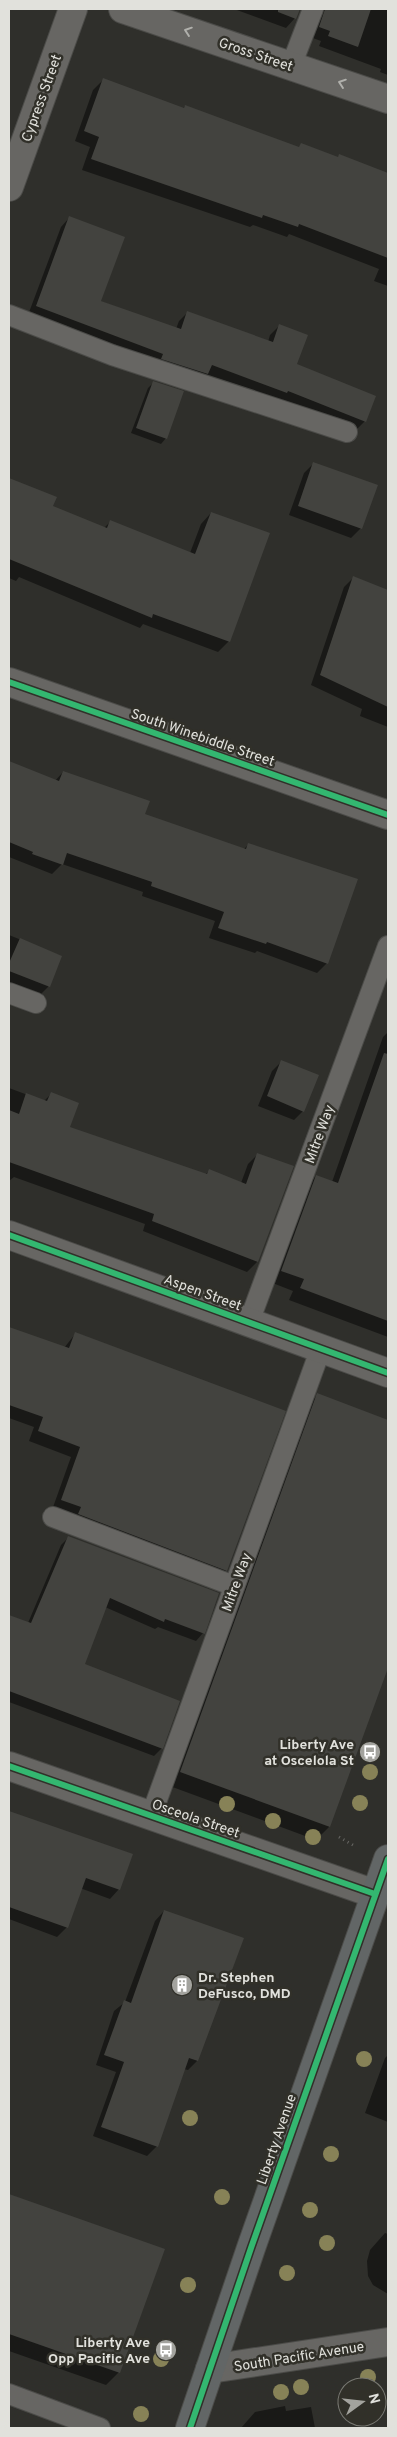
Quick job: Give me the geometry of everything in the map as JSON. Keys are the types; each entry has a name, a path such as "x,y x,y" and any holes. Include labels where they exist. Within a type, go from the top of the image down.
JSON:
{"main road":[{"name":"Liberty Avenue","path":"190,2428 254,2238 388,1859"}],"street":[{"name":"Cypress Street","path":"9,187 73,9"},
{"name":"Gross Street","path":"124,9 388,99"},
{"name":"South Winebiddle Street","path":"9,682 388,815"},
{"name":"Aspen Street","path":"9,1234 388,1373"},
{"name":"Osceola Street","path":"9,1766 375,1894"},
{"name":"South Pacific Avenue","path":"210,2369 388,2342"}],"lane":[{"path":"292,66 313,9"},
{"path":"9,315 112,355 347,432"},
{"name":"Mitre Way","path":"249,1322 388,946"},
{"path":"9,994 36,1003"},
{"name":"Mitre Way","path":"151,1816 321,1348"},
{"path":"53,1517 234,1586"},
{"path":"9,2394 100,2428"}],"path":[{"path":"339,1844 339,1837 353,1845"}],"building":[{"path":"278,9 300,9 296,19 278,12"},
{"path":"325,9 371,9 358,47 328,36 330,31 319,27"},
{"path":"103,78 184,108 185,105 299,147 301,143 338,157 339,154 388,173 388,258 299,224 298,227 263,215 262,218 91,159 99,137 84,131"},
{"path":"69,216 125,237 101,301 181,329 187,311 273,342 279,324 308,335 297,364 376,396 366,422 288,391 287,393 212,365 208,374 161,359 163,354 36,306"},
{"path":"153,381 184,391 167,439 136,428"},
{"path":"313,462 378,485 362,529 298,506"},
{"path":"9,478 57,497 53,506 107,528 110,520 195,554 211,512 270,533 230,642 153,614 152,618 9,559"},
{"path":"353,576 388,590 388,707 320,675"},
{"path":"9,761 59,781 63,771 150,801 145,814 246,849 248,843 358,879 328,964 267,942 266,944 218,928 224,912 151,886 152,882 67,853 63,865 32,854 33,852 9,842"},
{"path":"20,938 62,956 50,987 9,971 9,963"},
{"path":"384,1053 388,1054 388,1321 300,1288 304,1279 281,1271 316,1175 338,1183"},
{"path":"281,1060 319,1075 304,1112 267,1096"},
{"path":"51,1092 79,1103 70,1127 207,1174 209,1169 246,1184 257,1153 294,1166 258,1262 152,1221 154,1214 9,1162 9,1110 19,1114 26,1093 47,1101"},
{"path":"9,1327 69,1348 75,1332 286,1411 227,1571 78,1514 81,1507 61,1500 80,1447 38,1431 43,1417 9,1405"},
{"path":"317,1393 388,1420 388,1668 330,1827 180,1772"},
{"path":"68,1536 219,1593 205,1634 165,1619 164,1622 110,1598 85,1664 180,1701 163,1749 9,1691 9,1615 31,1623"},
{"path":"9,1811 133,1854 120,1890 86,1878 68,1928 9,1907"},
{"path":"164,1910 244,1938 198,2061 189,2058 158,2147 101,2127 124,2062 104,2055 124,2000 131,2003"},
{"path":"9,2194 165,2249 120,2373 9,2334"}],"cycle path":[{"path":"9,682 388,815"},
{"path":"9,1235 388,1373"},
{"path":"9,1766 375,1894"},
{"path":"190,2428 251,2248 388,1859"}],"place":[{"name":"Liberty Ave at Oscelola St","path":"370,1752"},
{"name":"Dr. Stephen DeFusco, DMD","path":"182,1985"},
{"name":"Liberty Ave Opp Pacific Ave","path":"166,2350"}]}
